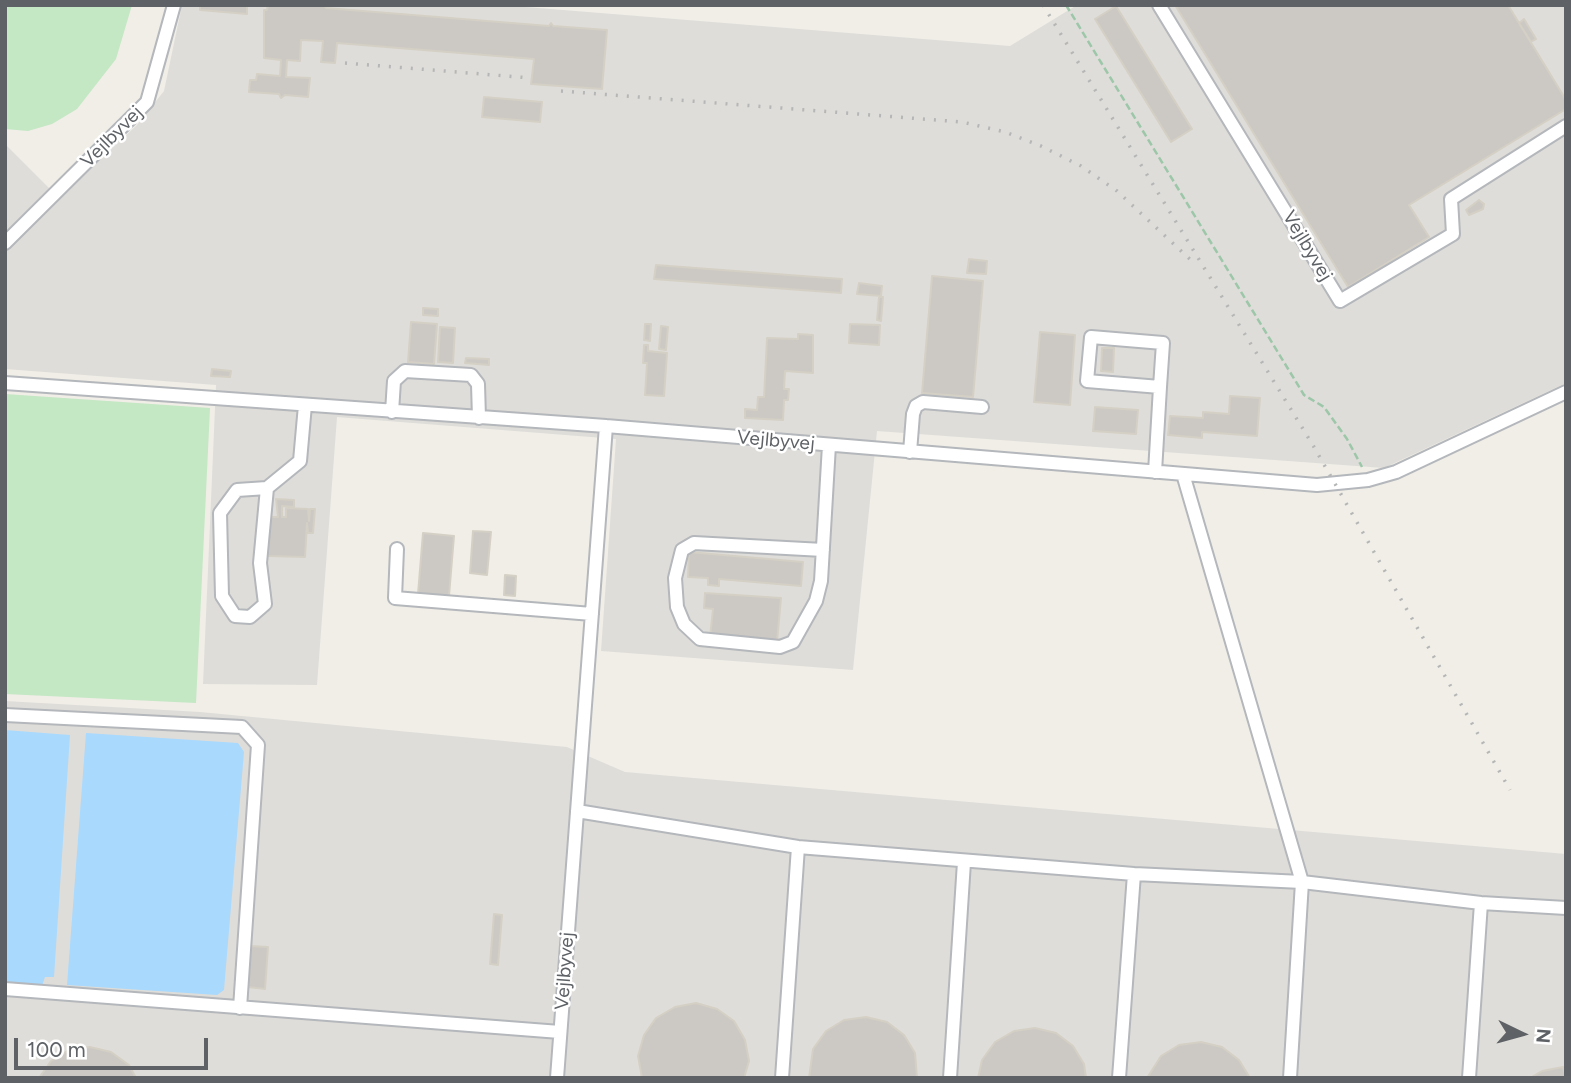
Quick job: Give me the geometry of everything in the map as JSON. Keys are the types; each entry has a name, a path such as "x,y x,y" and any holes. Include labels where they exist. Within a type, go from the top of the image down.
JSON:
{"street":[{"name":"Vejlbyvej","path":"5,243 147,102 174,5"},
{"name":"Vejlbyvej","path":"1159,5 1340,301 1453,234 1451,199 1566,126"},
{"path":"1154,472 1160,387 1163,343 1091,337 1087,381 1160,387"},
{"path":"392,412 394,382 405,371 471,375 478,384 479,418"},
{"name":"Vejlbyvej","path":"5,383 606,426 1317,485 1367,480 1396,472 1566,392"},
{"path":"910,452 916,406 923,402 982,407"},
{"path":"267,488 260,564 265,604 250,617 235,616 222,596 220,513 237,490 267,488 300,461 305,405"},
{"name":"Vejlbyvej","path":"557,1078 606,426"},
{"path":"823,550 694,542 682,550 675,578 677,607 684,624 700,639 780,647 793,642 816,601 821,581 823,550 829,445"},
{"path":"1183,474 1302,882 1290,1078"},
{"path":"397,549 395,598 592,614"},
{"path":"5,715 242,727 258,745 240,1007"},
{"path":"577,811 798,847 1133,874 1302,882 1481,903 1566,908"},
{"path":"782,1078 798,847"},
{"path":"950,1078 964,862"},
{"path":"1119,1078 1133,874"},
{"path":"1469,1078 1481,903"},
{"path":"5,989 560,1032"}],"path":[{"path":"1066,5 1304,395 1324,408 1347,439 1367,480"}],"shaded area":[{"path":"182,5 501,5 1010,46 1077,5 1566,5 1566,383 1384,468 877,431 853,670 601,651 616,439 337,417 317,685 203,684 216,385 5,369 5,144 59,198 137,125 164,91"},
{"path":"5,701 200,712 567,747 625,772 1566,854 1566,1078 5,1078"}],"green space":[{"path":"10,5 132,5 116,59 77,109 52,124 28,131 5,129 5,8"},
{"path":"5,394 210,408 196,703 5,694"}],"water":[{"path":"5,730 70,735 54,977 45,977 42,986 5,982"},
{"path":"86,733 238,743 244,752 224,990 217,995 67,985"}],"building":[{"path":"200,5 247,5 247,14 200,10"},
{"path":"268,5 324,5 326,8 549,26 551,23 553,26 607,30 602,89 531,84 534,59 337,43 335,63 321,62 323,41 301,40 300,61 287,60 286,77 310,78 308,97 285,95 281,98 279,94 249,92 250,80 256,80 257,74 280,76 281,60 264,58 264,10 267,10"},
{"path":"1175,5 1508,5 1566,100 1566,109 1409,205 1429,237 1348,287"},
{"path":"1116,6 1192,129 1171,142 1095,19"},
{"path":"1524,19 1536,39 1531,42 1519,23"},
{"path":"484,97 542,102 540,122 482,117"},
{"path":"1479,200 1484,204 1483,209 1469,215 1466,210"},
{"path":"969,259 987,261 986,274 967,273"},
{"path":"656,265 842,279 841,293 654,279"},
{"path":"932,276 983,281 973,397 922,393"},
{"path":"859,283 882,286 881,296 857,294"},
{"path":"879,297 883,297 881,321 877,320"},
{"path":"423,308 438,309 438,316 423,315"},
{"path":"411,322 437,324 434,364 408,362"},
{"path":"645,324 651,324 650,341 644,340"},
{"path":"850,324 880,325 879,345 849,343"},
{"path":"661,326 668,327 666,350 659,349"},
{"path":"440,327 455,328 453,363 438,362"},
{"path":"1040,332 1075,335 1070,405 1034,402"},
{"path":"798,334 813,335 813,373 785,371 784,389 789,389 788,400 784,400 783,420 745,418 745,409 757,410 758,397 764,397 767,338 798,339"},
{"path":"644,345 648,345 648,351 667,353 664,396 645,395 647,363 643,363"},
{"path":"1102,348 1114,348 1113,372 1101,371"},
{"path":"466,358 489,359 489,365 465,363"},
{"path":"212,369 231,371 230,377 211,376"},
{"path":"1230,396 1260,398 1257,436 1202,432 1202,438 1168,435 1170,416 1203,418 1203,412 1229,414"},
{"path":"1095,407 1138,410 1136,434 1093,431"},
{"path":"276,499 294,500 294,507 282,506 282,517 286,517 286,508 308,509 309,521 310,509 315,509 313,533 308,533 307,523 305,557 268,556 270,517 278,517"},
{"path":"473,531 491,532 487,575 470,573"},
{"path":"423,533 454,536 449,596 418,594"},
{"path":"689,552 803,562 801,586 719,579 719,586 708,585 708,578 688,577"},
{"path":"505,575 516,576 515,596 504,595"},
{"path":"705,593 781,598 777,642 710,637 713,609 704,608"},
{"path":"494,914 502,915 498,965 490,964"},
{"path":"251,946 268,947 265,989 248,987"},
{"path":"696,1003 717,1009 734,1021 745,1040 749,1061 744,1078 642,1078 638,1056 644,1035 656,1018 675,1007"},
{"path":"866,1017 887,1022 904,1035 915,1053 917,1078 809,1078 813,1049 826,1031 844,1020"},
{"path":"1035,1028 1056,1033 1073,1046 1084,1064 1086,1078 978,1078 982,1060 995,1042 1014,1031"},
{"path":"1201,1042 1222,1047 1239,1060 1250,1078 1147,1078 1161,1056 1179,1045"},
{"path":"90,1047 111,1052 129,1065 136,1078 39,1078 51,1061 69,1050"},
{"path":"1563,1067 1566,1078 1530,1078 1542,1071"}],"railway":[{"path":"1043,5 1314,447 1510,790"},
{"path":"345,63 531,78"},
{"path":"561,91 962,122 1005,132 1081,166 1117,191 1194,263"}]}
